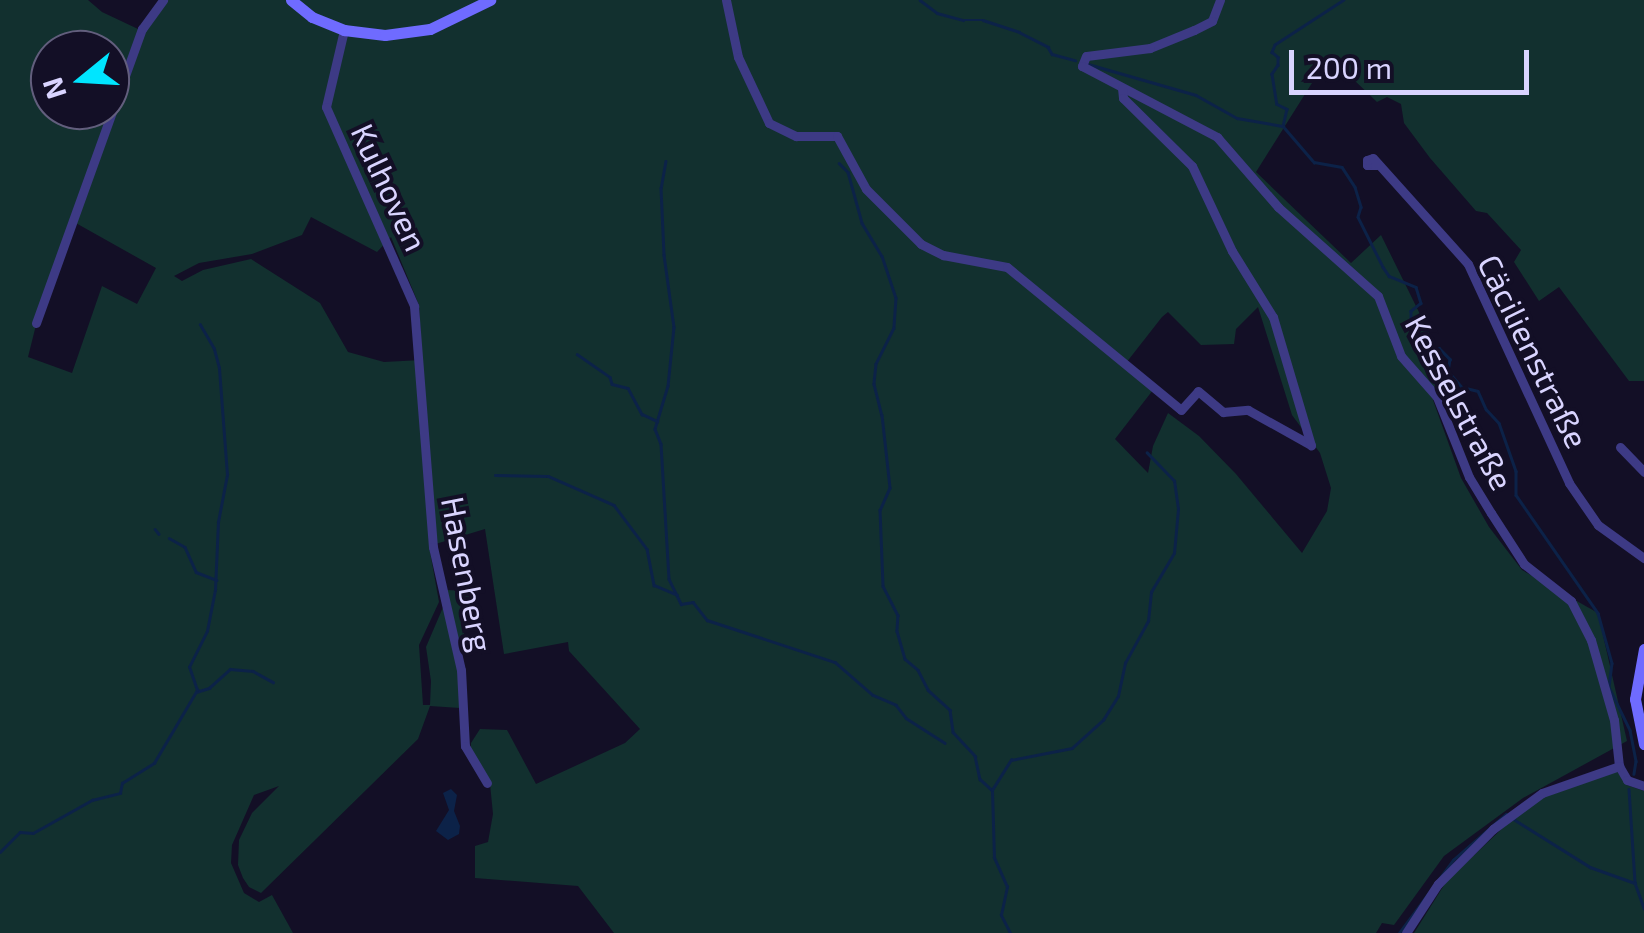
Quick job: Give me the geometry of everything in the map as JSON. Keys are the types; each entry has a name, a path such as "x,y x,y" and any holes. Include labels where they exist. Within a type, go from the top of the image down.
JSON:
{"street":[{"path":"36,323 142,29 163,0"},
{"path":"291,0 312,17 344,30 403,34 443,24 490,0"},
{"path":"726,0 738,58 769,123 796,136 838,136 866,189 921,244 942,255 1007,267 1181,410 1198,392 1224,412 1248,410 1264,416 1311,446 1273,317 1232,251 1192,166 1123,98 1122,88"},
{"name":"Kesselstraße","path":"1220,0 1212,21 1150,48 1084,58 1082,66 1217,137 1278,206 1378,296 1392,339 1417,377 1437,397 1469,476 1491,513 1524,564 1571,601 1591,640 1614,720 1618,766"},
{"name":"Kulhoven","path":"344,30 326,107 410,293 416,367"},
{"name":"Cäcilienstraße","path":"1377,165 1468,264 1569,483 1598,524 1644,558"},
{"name":"Hasenberg","path":"416,367 430,524 460,670 465,746 487,784"},
{"path":"1620,447 1644,472"},
{"path":"1644,649 1635,699 1644,744"},
{"path":"1406,933 1438,884 1493,829 1542,793 1618,766 1628,780 1644,786"}],"green space":[{"path":"0,0 88,0 102,12 138,29 163,0 481,0 467,17 497,0 1644,0 1644,381 1629,381 1559,287 1539,301 1514,262 1521,250 1487,213 1476,211 1430,158 1404,123 1401,104 1387,97 1377,102 1329,56 1256,172 1351,263 1381,235 1445,365 1433,400 1461,478 1489,527 1522,570 1598,613 1627,741 1523,798 1444,856 1394,925 1382,923 1376,933 614,933 578,886 475,878 475,846 488,842 493,814 490,784 471,753 471,743 480,729 507,730 536,784 625,743 640,729 569,651 568,642 504,654 485,529 429,546 439,602 419,645 423,705 430,705 426,647 447,598 446,590 471,591 458,671 460,708 430,706 418,739 261,893 249,887 243,878 238,865 239,840 252,813 279,786 254,795 232,845 231,863 244,893 259,902 272,895 293,933 0,933","holes":["311,217 377,252 391,237 419,305 422,360 384,362 348,352 320,303 251,259 203,270 182,281 174,276 199,263 252,254 302,235","74,222 156,268 137,304 102,286 72,373 28,357 41,305","1258,307 1292,415 1320,453 1331,488 1327,511 1302,553 1236,474 1199,436 1168,413 1153,446 1148,473 1115,439 1153,390 1126,363 1162,317 1168,312 1201,345 1234,344 1236,329"]},
{"path":"1616,770 1627,785 1644,791 1644,933 1414,933 1446,882 1510,821 1543,795"}],"water":[{"path":"451,789 457,795 454,811 460,826 459,834 448,840 436,831 449,810 443,793"}],"waterway":[{"path":"920,0 937,13 963,20 983,20 1019,32 1048,47 1052,54 1075,60"},
{"path":"1344,0 1275,45 1272,52 1278,57 1278,65 1272,74 1277,104 1287,109 1283,126 1314,162 1342,167 1355,187 1361,207 1358,217 1383,267 1389,276 1416,287 1421,303 1411,311 1411,323 1430,349 1439,348 1450,359 1448,371 1462,387 1478,391 1486,409 1499,423 1516,471 1516,495 1598,613 1612,663 1609,687 1630,730 1636,761 1634,774"},
{"path":"1088,64 1196,95 1237,118 1283,126"},
{"path":"666,161 661,188 664,255 674,327 668,386 655,429 661,444 669,579 681,604 693,602 707,620 835,662 873,695 896,705 906,718 945,743"},
{"path":"839,163 848,172 862,223 882,256 896,298 894,328 876,364 874,384 882,415 890,488 880,510 883,586 898,615 897,631 905,659 918,670 928,690 950,710 953,732 975,756 980,779 992,790"},
{"path":"0,852 20,832 33,833 92,800 120,793 122,783 154,763 197,690 189,667 207,631 227,475 219,368 214,349 200,325"},
{"path":"577,354 610,377 612,384 628,388 642,414 657,421"},
{"path":"1010,933 1001,915 1007,887 994,858 992,790 1011,760 1072,748 1103,720 1118,696 1125,663 1148,621 1151,592 1174,553 1178,509 1174,481 1147,453"},
{"path":"495,475 548,476 614,505 647,549 654,585 677,595"},
{"path":"155,529 159,534"},
{"path":"169,538 185,547 196,572 217,580"},
{"path":"196,692 209,688 230,669 253,671 273,682"},
{"path":"1629,789 1635,883"},
{"path":"1399,933 1453,860 1506,814"},
{"path":"1512,818 1590,867 1635,883 1644,908"}]}
